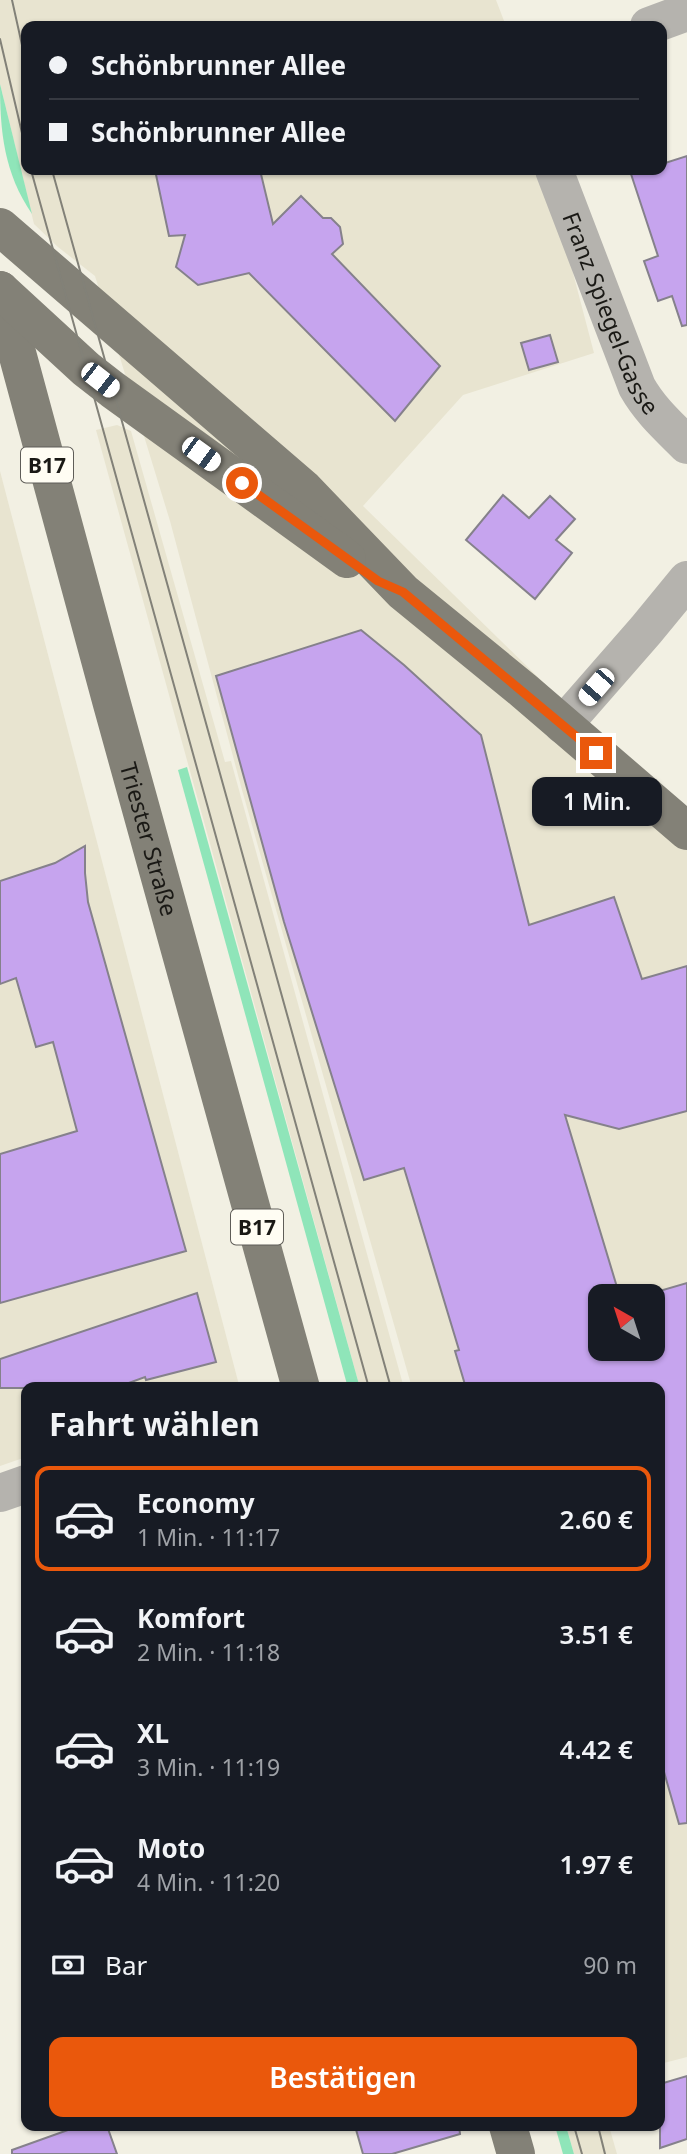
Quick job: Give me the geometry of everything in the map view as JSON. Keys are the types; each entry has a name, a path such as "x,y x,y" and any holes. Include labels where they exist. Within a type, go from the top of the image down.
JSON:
{"main road":[{"path":"0,227 304,489 403,592 687,831"},
{"path":"0,290 86,369 113,390 378,581 403,592"},
{"name":"Triester Straße","path":"0,290 299,1382"},
{"path":"509,2131 516,2154"}],"street":[{"path":"663,21 687,12"},
{"name":"Franz Spiegel-Gasse","path":"556,175 637,387 660,420 687,445"},
{"path":"563,725 687,580"},
{"path":"0,1493 21,1486"}],"shaded area":[{"path":"0,0 496,0 504,21 21,21 21,170 0,84"},
{"path":"22,175 547,175 594,353 463,395 363,506 687,823 687,2057 665,2063 665,1382 410,1382 242,790 170,521 95,276 34,224"},
{"path":"117,425 131,431 225,762 231,761 402,1382 358,1382 96,430"},
{"path":"0,471 238,1382 21,1382 21,1459 0,1466"},
{"path":"567,2131 610,2131 617,2154 574,2154"}],"green space":[{"path":"0,84 32,214 10,168 1,119"},
{"path":"187,767 358,1382 346,1382 178,770"},
{"path":"556,2131 567,2131 574,2154 563,2154"}],"building":[{"path":"687,156 687,325 682,326 672,296 658,301 644,261 658,256 631,175 667,175 667,162"},
{"path":"156,175 261,175 273,224 301,196 323,218 331,218 340,227 343,244 332,254 440,366 395,421 249,273 198,285 176,267 185,235 169,236"},
{"path":"550,335 558,362 529,370 521,343"},
{"path":"503,495 529,518 550,496 575,519 556,540 572,553 535,599 466,540"},
{"path":"361,630 481,735 529,925 614,897 642,979 687,966 687,1111 619,1129 565,1115 616,1284 588,1284 588,1362 665,1362 665,1289 687,1283 687,1823 679,1824 665,1775 665,1382 464,1382 455,1351 459,1350 404,1168 364,1180 284,922 216,676"},
{"path":"85,846 88,902 186,1251 0,1303 0,1154 77,1131 53,1042 36,1047 16,978 0,984 0,881 55,863"},
{"path":"197,1293 216,1362 131,1382 21,1382 21,1388 0,1388 0,1359"},
{"path":"687,2076 687,2139 660,2148 660,2131 665,2131 665,2083"},
{"path":"65,2131 109,2131 117,2154 12,2154 12,2150"},
{"path":"356,2131 460,2131 460,2134 392,2154 363,2154"}],"tram line":[{"path":"12,0 21,40"},
{"path":"0,39 21,129"},
{"path":"32,175 367,1382"},
{"path":"53,175 389,1382"},
{"path":"575,2131 582,2154"},
{"path":"599,2131 605,2154"}],"route":[{"path":"242,483 378,581 403,592 596,753"}]}
